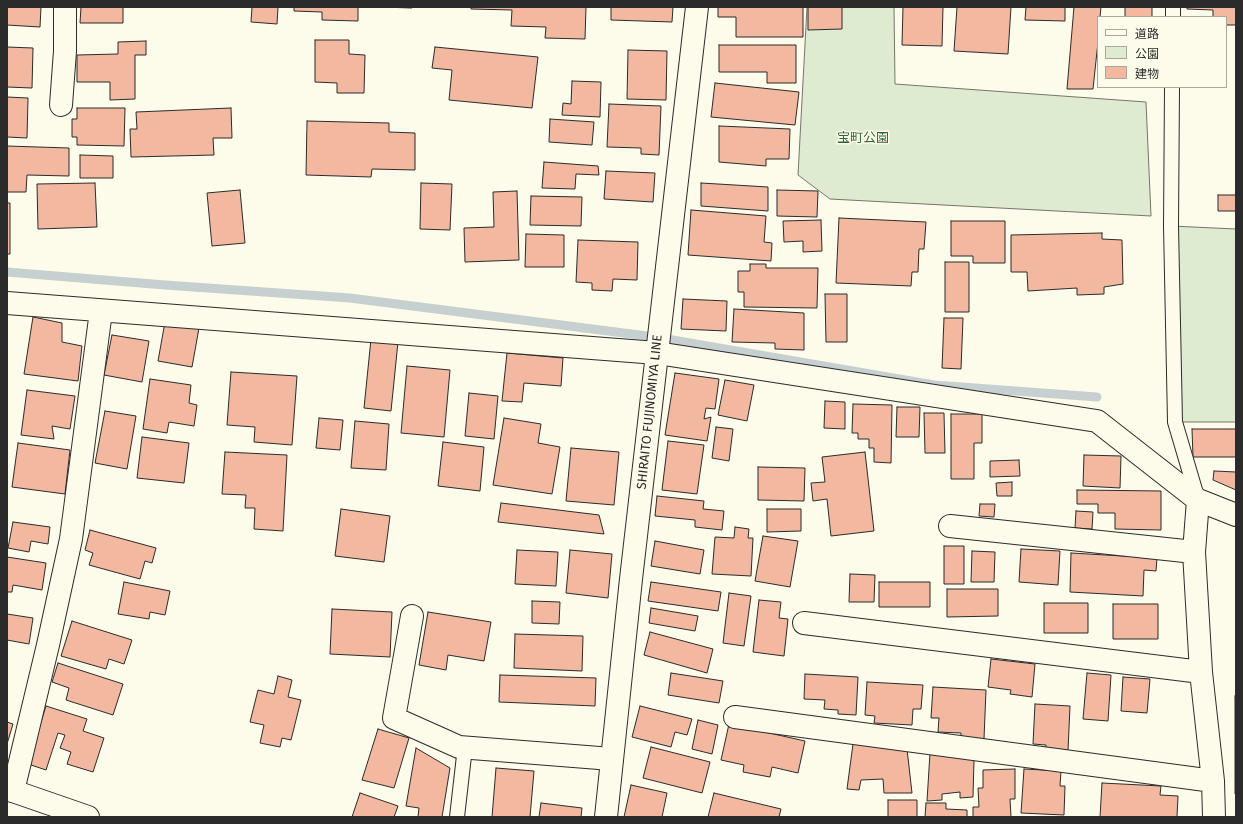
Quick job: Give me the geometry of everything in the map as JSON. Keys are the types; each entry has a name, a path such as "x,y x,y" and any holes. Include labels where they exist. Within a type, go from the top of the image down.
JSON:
{"street":[{"path":"61,105 65,51 65,7"},
{"name":"SHIRAITO FUJINOMIYA LINE","path":"606,817 631,579 697,7"},
{"path":"7,303 657,353 1097,421 1198,500 1236,515"},
{"path":"88,817 10,790 48,645 71,539 101,311"},
{"path":"1198,500 1194,552 1214,817"},
{"path":"950,526 1194,552"},
{"path":"412,616 394,718 459,747 612,759"},
{"path":"804,623 1202,672"},
{"path":"736,717 1212,781"}],"lane":[{"path":"1172,88 1171,226 1175,422 1198,500"},
{"path":"457,817 465,747"}],"green space":[{"name":"宝町公園","path":"807,7 894,7 895,84 1146,102 1151,216 830,199 798,175"},
{"path":"1171,226 1236,229 1236,422 1175,422"}],"building":[{"path":"7,7 41,7 40,27 7,25"},
{"path":"81,7 123,7 123,23 80,23"},
{"path":"252,7 278,7 277,24 251,22"},
{"path":"294,7 358,7 358,21 322,20 322,12 294,11"},
{"path":"382,7 412,7 412,8"},
{"path":"471,7 586,7 585,39 545,38 546,27 511,26 512,10 471,9"},
{"path":"611,7 673,7 672,22 611,20"},
{"path":"718,7 803,7 803,37 736,37 736,17 718,17"},
{"path":"808,7 842,7 842,29 808,30"},
{"path":"903,7 943,7 942,46 902,45"},
{"path":"957,7 1011,7 1008,54 954,51"},
{"path":"1026,7 1065,7 1065,21 1025,20"},
{"path":"1074,7 1101,7 1100,16 1097,16 1097,51 1093,89 1067,89"},
{"path":"1125,7 1152,7 1152,16 1125,16"},
{"path":"1187,7 1236,7 1236,25 1227,25 1227,16 1213,16 1213,10 1187,9"},
{"path":"315,40 349,40 349,54 365,55 364,93 337,93 337,83 315,82"},
{"path":"146,41 146,55 135,55 135,99 110,100 110,82 77,82 77,55 118,54 118,42"},
{"path":"719,45 796,45 796,83 767,83 767,72 719,72"},
{"path":"7,47 33,48 32,88 7,87"},
{"path":"435,47 538,57 532,108 449,100 452,70 432,68"},
{"path":"628,50 667,51 666,100 627,99"},
{"path":"572,81 601,82 600,117 562,115 563,103 571,104"},
{"path":"715,83 799,92 795,125 711,117"},
{"path":"7,97 28,98 27,138 7,137"},
{"path":"609,104 661,106 659,155 641,154 641,148 607,147"},
{"path":"77,108 125,108 124,146 77,145 77,137 72,137 72,119 77,119"},
{"path":"231,108 232,138 213,138 214,155 131,157 130,129 137,129 136,112"},
{"path":"550,119 594,122 592,145 549,142"},
{"path":"307,121 389,123 389,132 415,133 415,170 372,169 371,177 306,175"},
{"path":"719,126 790,129 789,159 766,159 766,166 719,162"},
{"path":"7,146 69,148 69,176 27,175 26,192 7,192"},
{"path":"80,155 113,156 113,178 80,178"},
{"path":"544,162 598,166 599,175 576,174 575,189 542,188"},
{"path":"606,171 655,173 653,202 604,199"},
{"path":"95,183 97,227 38,229 37,184"},
{"path":"421,183 452,184 450,230 420,229"},
{"path":"701,183 768,187 768,211 701,206"},
{"path":"240,190 245,243 212,246 207,193"},
{"path":"777,190 818,191 817,217 777,216"},
{"path":"517,191 519,260 465,262 464,228 494,227 493,192"},
{"path":"1218,195 1236,195 1236,211 1218,211"},
{"path":"531,196 582,197 581,226 530,225"},
{"path":"7,203 10,203 10,254 7,254"},
{"path":"691,210 766,216 764,242 772,243 771,261 688,255"},
{"path":"839,218 926,222 924,249 919,249 918,272 912,272 911,286 836,283"},
{"path":"821,220 822,251 803,252 803,241 784,242 783,221"},
{"path":"951,221 1005,221 1005,263 973,263 973,256 951,256"},
{"path":"1102,233 1102,239 1122,240 1123,284 1104,287 1104,294 1077,295 1077,288 1028,291 1027,272 1011,272 1011,235"},
{"path":"526,234 564,235 564,267 525,267"},
{"path":"578,240 638,242 637,280 613,279 612,291 592,290 592,283 576,282"},
{"path":"945,262 969,262 969,312 945,312"},
{"path":"750,264 766,264 766,268 818,268 817,308 744,307 744,292 738,292 738,271 750,271"},
{"path":"825,294 847,294 847,342 826,342"},
{"path":"683,299 727,301 726,331 681,329"},
{"path":"734,309 804,313 804,350 775,349 775,343 732,342"},
{"path":"33,317 62,323 62,342 82,346 78,381 24,374"},
{"path":"944,318 963,318 961,369 942,368"},
{"path":"165,322 199,328 192,367 158,361"},
{"path":"112,335 149,341 142,382 104,375"},
{"path":"371,339 398,342 391,411 364,408"},
{"path":"507,353 563,358 561,386 524,383 522,402 502,401"},
{"path":"407,366 450,370 444,437 401,433"},
{"path":"231,372 297,376 292,445 254,442 255,427 227,425"},
{"path":"675,373 719,379 715,409 706,408 704,419 711,417 707,441 665,435"},
{"path":"150,379 191,385 189,403 197,405 194,426 169,422 167,433 143,429"},
{"path":"725,380 754,385 747,421 718,415"},
{"path":"27,390 75,396 70,429 52,426 54,439 21,435"},
{"path":"469,393 498,396 494,439 465,436"},
{"path":"825,401 845,402 845,429 824,428"},
{"path":"853,404 892,405 891,463 874,462 874,448 869,448 869,439 858,439 858,433 852,433"},
{"path":"897,407 920,407 919,437 896,437"},
{"path":"105,411 136,416 127,469 95,463"},
{"path":"924,413 944,413 945,453 925,453"},
{"path":"951,414 982,414 982,443 974,443 974,479 951,479"},
{"path":"319,418 343,420 340,450 316,448"},
{"path":"504,418 541,424 538,443 560,447 552,494 493,485"},
{"path":"355,421 389,424 386,470 351,468"},
{"path":"716,427 733,429 729,461 712,458"},
{"path":"1192,429 1236,429 1236,457 1193,457"},
{"path":"142,437 189,443 184,483 137,478"},
{"path":"668,441 704,445 697,494 662,490"},
{"path":"443,442 484,447 480,491 438,486"},
{"path":"18,443 70,450 65,494 12,487"},
{"path":"571,448 619,452 614,505 566,501"},
{"path":"225,452 287,455 283,531 254,529 255,508 245,508 246,495 222,494"},
{"path":"865,452 874,531 831,536 827,499 813,501 811,483 825,482 822,457"},
{"path":"1084,455 1121,456 1120,488 1083,486"},
{"path":"1019,460 1020,476 990,477 990,461"},
{"path":"758,467 805,468 804,501 758,500"},
{"path":"1214,471 1236,472 1236,490 1213,480"},
{"path":"1012,482 1012,496 997,496 996,483"},
{"path":"1077,490 1161,491 1161,530 1115,529 1115,513 1098,513 1098,504 1077,504"},
{"path":"657,496 704,501 703,509 724,511 722,530 695,527 695,520 655,516"},
{"path":"501,503 599,515 604,534 498,522"},
{"path":"980,504 995,504 994,517 979,516"},
{"path":"341,509 390,516 384,562 335,556"},
{"path":"767,509 801,509 801,531 767,532"},
{"path":"1076,511 1093,512 1092,529 1075,528"},
{"path":"13,522 50,527 48,544 31,541 29,552 8,548"},
{"path":"735,527 749,529 748,538 753,538 751,576 712,574 715,537 734,538"},
{"path":"90,530 156,548 152,563 145,561 140,579 89,565 93,553 85,550"},
{"path":"763,536 798,541 790,587 755,581"},
{"path":"655,541 704,550 700,574 651,566"},
{"path":"944,546 964,546 964,584 944,584"},
{"path":"1021,549 1060,551 1058,585 1019,582"},
{"path":"517,550 558,552 556,586 515,584"},
{"path":"570,550 612,554 608,598 566,593"},
{"path":"972,551 995,552 994,582 971,582"},
{"path":"1071,553 1157,558 1156,571 1144,570 1143,596 1070,592"},
{"path":"7,557 46,563 42,590 13,585 12,592 7,592"},
{"path":"850,574 875,575 874,602 849,602"},
{"path":"124,582 170,591 165,615 150,612 149,619 118,614"},
{"path":"651,582 721,592 718,611 648,601"},
{"path":"879,582 930,582 930,607 879,607"},
{"path":"947,589 998,589 998,616 947,617"},
{"path":"729,593 751,596 744,646 723,643"},
{"path":"759,600 781,602 779,618 788,619 784,656 753,652"},
{"path":"532,601 560,602 559,624 532,623"},
{"path":"1044,603 1088,603 1088,633 1044,633"},
{"path":"1113,604 1158,604 1158,639 1113,639"},
{"path":"651,608 698,616 695,631 649,623"},
{"path":"332,609 392,612 390,657 330,654"},
{"path":"428,612 491,622 484,661 448,655 446,670 419,665"},
{"path":"7,614 33,618 29,644 7,640"},
{"path":"72,621 132,640 124,664 109,659 106,669 61,656"},
{"path":"650,632 713,649 707,673 644,655"},
{"path":"515,634 583,636 582,671 514,668"},
{"path":"991,659 1035,664 1032,697 1010,694 1011,690 988,687"},
{"path":"58,663 123,684 113,715 66,700 69,688 52,682"},
{"path":"671,673 723,681 719,703 668,695"},
{"path":"1087,673 1111,675 1108,721 1083,719"},
{"path":"805,674 858,677 856,715 838,714 838,710 824,709 825,700 804,699"},
{"path":"500,675 596,678 595,706 499,702"},
{"path":"278,676 292,680 288,697 301,700 291,740 282,738 280,747 260,743 264,725 250,722 258,690 274,694"},
{"path":"1123,677 1150,679 1147,713 1121,711"},
{"path":"867,682 923,685 921,709 913,709 912,725 874,723 875,716 865,715"},
{"path":"933,687 986,690 984,739 961,738 961,733 938,732 939,718 931,718"},
{"path":"1236,696 1236,794 1235,794"},
{"path":"1035,704 1070,706 1068,751 1046,750 1046,745 1033,744"},
{"path":"46,706 87,719 83,731 104,738 93,772 67,764 71,752 60,748 65,735 58,733 46,770 28,764"},
{"path":"640,706 692,719 687,735 675,732 671,747 632,737"},
{"path":"698,720 718,725 712,754 692,749"},
{"path":"7,722 13,724 7,744"},
{"path":"729,724 805,741 798,773 772,767 770,777 743,772 744,765 721,760"},
{"path":"378,729 409,738 394,788 362,780"},
{"path":"853,744 907,749 912,793 884,793 883,779 861,780 859,790 847,789"},
{"path":"651,747 710,762 702,793 643,778"},
{"path":"416,748 450,768 442,817 418,817 419,808 406,806"},
{"path":"930,753 974,759 973,797 960,798 960,792 942,794 942,800 927,801"},
{"path":"496,768 534,771 530,817 492,817"},
{"path":"1015,769 1015,799 1010,799 1011,817 973,817 973,807 979,807 978,788 983,788 983,770"},
{"path":"1024,769 1061,771 1060,786 1065,786 1064,815 1021,813"},
{"path":"1102,783 1161,786 1160,795 1178,796 1177,817 1100,817"},
{"path":"631,785 667,793 662,817 624,817"},
{"path":"360,793 398,806 394,817 352,817"},
{"path":"714,793 781,809 779,817 708,817"},
{"path":"888,800 917,800 917,817 888,817"},
{"path":"541,803 582,808 581,817 539,817"},
{"path":"926,803 946,803 946,809 967,810 967,817 925,817"}],"waterway":[{"path":"7,272 350,298 655,337 934,385 1097,397"}]}
